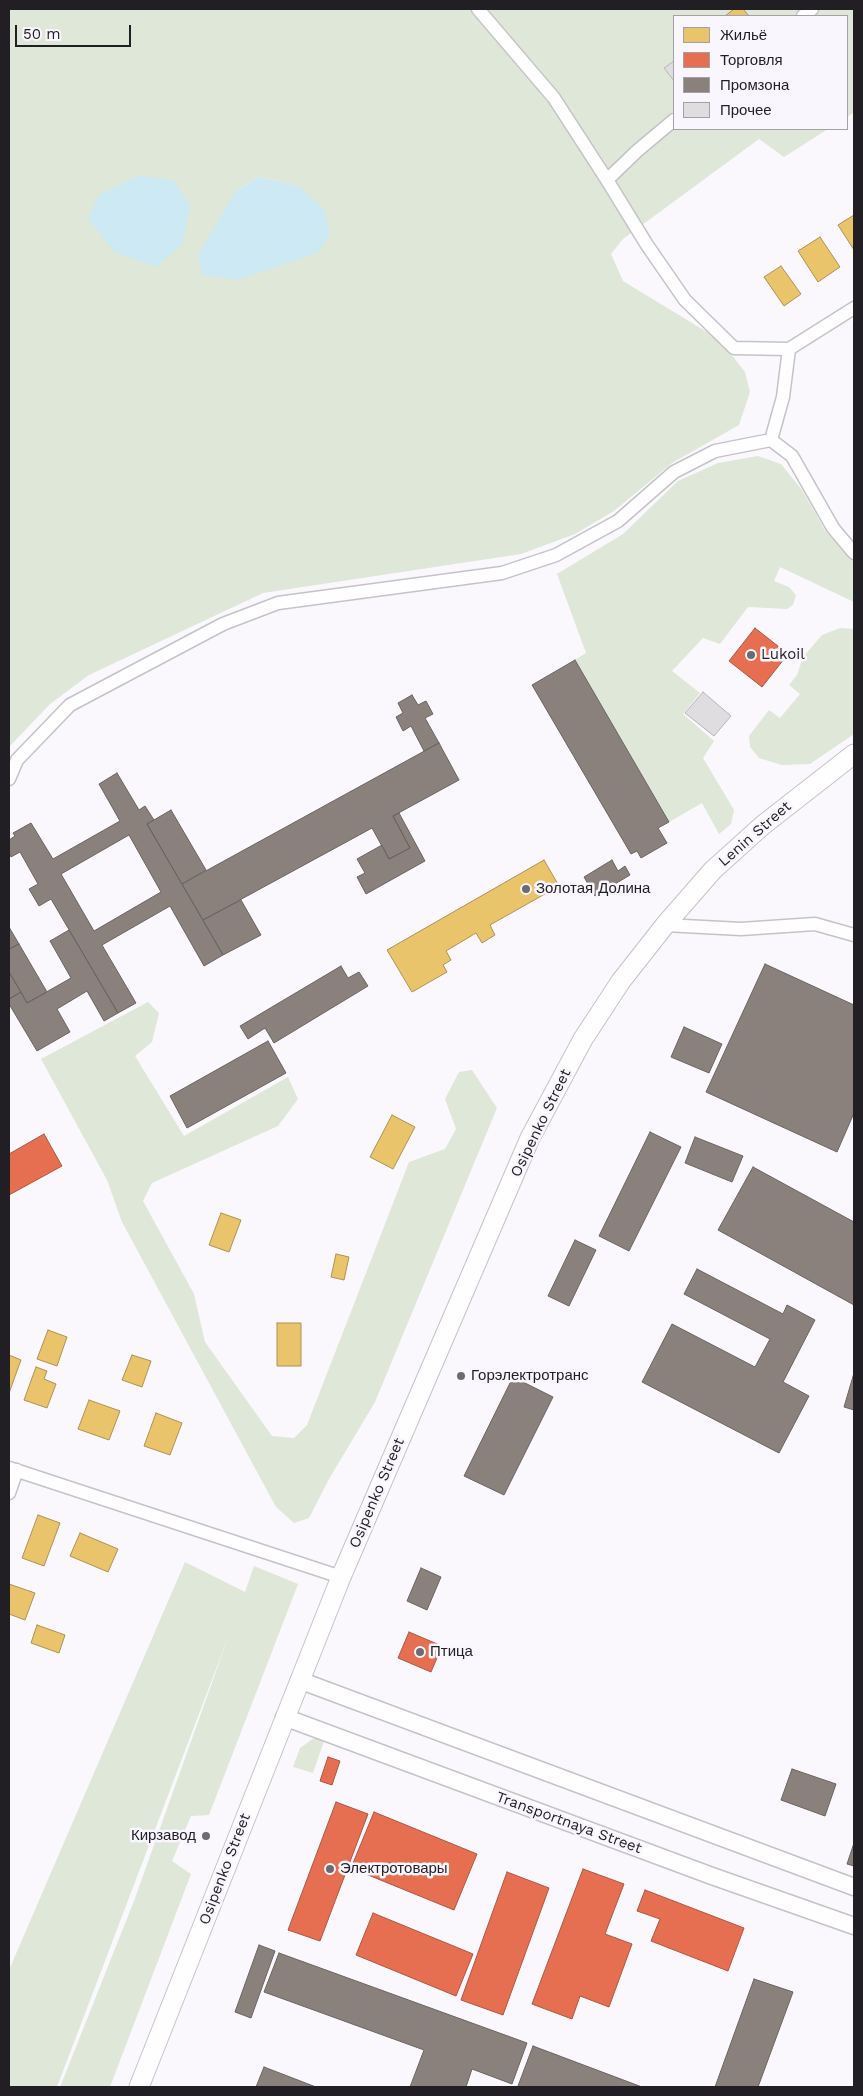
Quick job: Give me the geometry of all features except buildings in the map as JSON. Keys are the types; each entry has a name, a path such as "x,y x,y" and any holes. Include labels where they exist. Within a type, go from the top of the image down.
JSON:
{"main road":[{"name":"Lenin Street","path":"665,925 713,870 763,825 854,754"},
{"name":"Osipenko Street","path":"139,2087 341,1577 530,1138 583,1039 621,981 665,925"}],"street":[{"path":"478,9 554,98 647,245 685,300 734,348 789,350 854,308"},
{"path":"607,180 673,121"},
{"path":"771,440 782,397 789,350"},
{"path":"9,779 17,760 70,705 223,624 278,602 502,573 556,555 618,521 674,472 716,451 771,440 792,456 833,528 854,553"},
{"path":"665,925 742,929 815,924 854,935"},
{"path":"9,1493 13,1469 341,1577"},
{"path":"299,1680 854,1887"},
{"name":"Transportnaya Street","path":"284,1717 712,1876 854,1926"}],"green space":[{"path":"9,9 854,9 854,112 848,116 848,15 673,15 673,130 826,130 784,157 759,139 623,239 611,254 623,281 720,340 745,372 750,392 739,425 672,463 614,511 575,534 521,554 263,593 89,675 50,704 9,747","holes":["259,177 297,186 236,191"]},
{"path":"758,456 781,464 802,490 826,532 854,561 854,602 780,567 774,581 789,587 796,595 793,605 787,609 748,607 720,644 703,638 672,671 700,693 683,714 714,741 703,758 734,810 731,824 719,834 702,803 669,822 575,660 586,653 557,574 623,534 678,481 718,463"},
{"path":"840,628 854,629 854,734 810,764 782,765 759,758 750,747 749,736 769,710 780,718 800,694 789,685 797,675 803,657 822,635"},
{"path":"148,1002 159,1013 152,1042 135,1056 184,1136 288,1077 298,1099 278,1126 152,1183 143,1201 194,1294 205,1342 272,1436 294,1438 307,1425 409,1162 445,1149 456,1129 445,1099 459,1072 472,1070 497,1108 375,1402 329,1479 309,1518 294,1523 276,1507 122,1222 107,1180 41,1059"},
{"path":"185,1562 245,1592 254,1566 298,1584 209,1815 191,1816 172,1861 191,1874 110,2087 60,2087 134,1901 229,1635 57,2087 9,2087 9,1970"},
{"path":"314,1738 324,1741 313,1773 293,1767 300,1748"}],"water":[{"path":"138,176 173,180 190,205 183,243 156,267 115,252 88,219 99,195"},
{"path":"259,177 298,186 324,209 330,235 317,253 238,280 202,275 198,255 236,191"}],"place":[{"name":"Lukoil","path":"751,655"},
{"name":"Золотая Долина","path":"526,889"},
{"name":"Горэлектротранс","path":"461,1376"},
{"name":"Птица","path":"420,1652"},
{"name":"Кирзавод","path":"206,1836"},
{"name":"Электротовары","path":"330,1869"}]}
